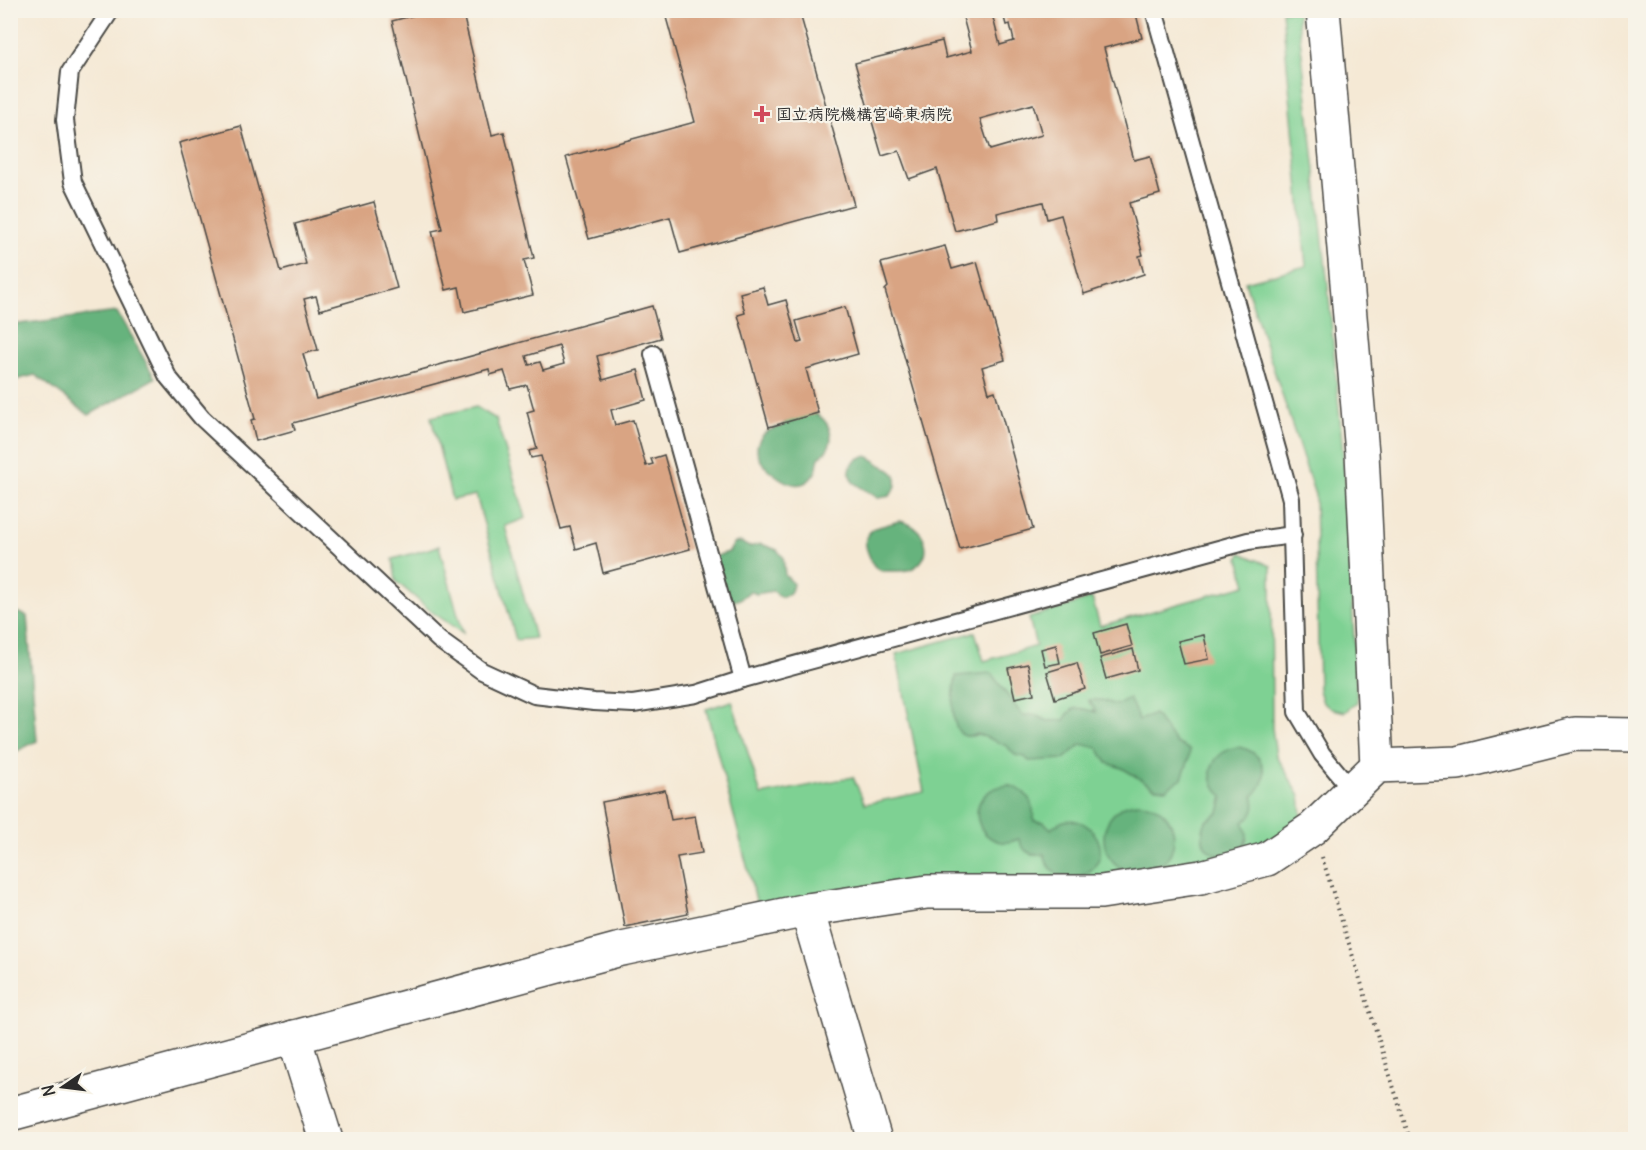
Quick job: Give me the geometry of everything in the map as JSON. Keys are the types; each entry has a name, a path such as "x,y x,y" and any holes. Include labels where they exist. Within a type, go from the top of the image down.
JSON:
{"street":[{"path":"1323,10 1362,453 1377,766"},
{"path":"10,1114 617,950 807,910 927,892 1101,892 1201,877 1267,859 1313,828 1377,766 1458,763 1575,734 1635,735"},
{"path":"807,910 875,1140"},
{"path":"294,1037 326,1140"}],"lane":[{"path":"111,10 70,72 65,120 73,182 168,377 202,418 439,639 482,671 534,695 633,704 696,694 743,679 1248,541 1293,535"},
{"path":"1154,10 1291,498 1297,712 1322,754 1352,790"},
{"path":"653,354 743,679"}],"path":[{"path":"1313,828 1410,1140"}],"green space":[{"path":"1282,11 1297,11 1328,286 1347,498 1357,702 1345,712 1332,709 1323,703 1319,690 1315,495 1245,282 1306,266"},
{"path":"117,312 155,378 89,415 35,375 11,381 11,325"},
{"path":"476,407 496,419 526,518 505,526 535,638 516,640 476,495 452,500 431,417"},
{"path":"815,413 827,424 831,435 826,452 819,458 817,469 812,478 802,484 791,483 779,478 764,465 758,455 760,439 769,430 782,426 788,419"},
{"path":"865,456 892,471 896,486 890,496 878,498 853,482 850,469 854,462"},
{"path":"900,521 909,524 922,535 926,550 924,557 919,564 908,570 882,571 872,562 866,539 874,528"},
{"path":"740,542 749,547 761,544 777,550 783,557 785,575 793,583 790,593 781,597 773,591 756,594 750,591 737,600 725,602 715,597 708,589 705,578 706,567 714,558 729,552 734,543"},
{"path":"439,546 463,633 432,612 396,581 393,559"},
{"path":"1241,553 1271,566 1272,728 1276,755 1300,796 1302,815 1297,833 1204,868 758,908 706,709 732,701 761,795 853,777 865,804 924,792 896,654 975,632 984,661 1036,646 1029,618 1092,598 1100,626 1246,585 1239,558"},
{"path":"11,610 27,616 37,741 11,754"},
{"path":"991,673 1022,715 1035,715 1048,721 1064,720 1071,711 1078,708 1096,712 1088,700 1102,700 1116,705 1129,698 1139,720 1154,714 1176,743 1190,750 1182,778 1166,789 1155,788 1122,768 1107,763 1098,748 1081,744 1064,759 1029,761 1025,757 1015,755 1007,746 978,734 968,736 961,733 956,727 953,706 956,676"},
{"path":"1240,747 1255,755 1263,767 1264,774 1259,789 1253,796 1254,811 1243,822 1247,835 1244,846 1236,852 1225,855 1215,853 1206,847 1203,837 1206,821 1219,813 1223,796 1216,789 1211,773 1212,766 1222,753"},
{"path":"1008,785 1025,793 1028,797 1033,808 1034,821 1044,822 1051,829 1061,822 1072,820 1082,823 1091,830 1100,848 1099,859 1092,869 1076,877 1061,876 1052,869 1044,854 1035,855 1028,852 1019,839 1004,842 992,839 983,831 978,821 978,809 982,798 992,790"},
{"path":"1132,803 1146,803 1159,809 1168,818 1174,831 1172,851 1164,863 1146,873 1132,873 1119,867 1110,858 1104,845 1104,831 1110,818 1119,809"}],"building":[{"path":"434,10 462,10 492,135 504,132 534,258 524,260 533,295 464,312 459,287 446,290 432,231 442,229 392,21"},
{"path":"664,10 799,10 854,205 680,253 670,217 589,239 566,157 695,122"},
{"path":"961,10 991,10 1000,45 1014,41 1010,24 1006,25 1002,10 1089,10 1090,16 1110,10 1135,10 1142,38 1104,48 1134,160 1150,156 1160,194 1129,203 1143,255 1139,256 1144,274 1084,294 1061,215 1047,219 1043,202 997,213 998,220 955,231 937,169 909,179 899,151 882,156 855,63 942,41 946,58 972,51","holes":["1033,104 1042,135 990,150 980,119"]},
{"path":"241,126 281,271 306,264 295,224 374,202 397,288 320,310 316,296 304,299 318,350 303,354 316,399 652,306 661,338 597,356 603,380 638,370 646,400 611,410 615,425 633,420 646,466 653,464 651,459 664,455 690,549 603,573 596,543 576,549 570,527 561,529 541,456 531,458 529,451 537,449 527,412 534,410 527,385 510,389 504,371 490,375 489,369 293,423 295,430 256,441 251,420 255,419 179,143","holes":["559,346 564,364 543,370 540,362 529,365 526,356"]},
{"path":"945,246 952,269 977,262 1005,360 982,367 989,393 995,391 1033,529 960,549 885,290 888,287 881,263"},
{"path":"763,287 768,305 786,300 798,343 802,342 796,321 845,307 858,354 806,369 818,413 769,427 738,315 745,313 740,293"},
{"path":"1126,624 1132,646 1100,655 1094,633"},
{"path":"1204,635 1209,659 1184,664 1178,641"},
{"path":"1056,645 1060,663 1045,666 1041,649"},
{"path":"1133,649 1138,670 1106,679 1100,658"},
{"path":"1077,663 1085,689 1055,699 1047,672"},
{"path":"1028,664 1034,694 1015,698 1008,668"},
{"path":"665,790 671,820 695,816 702,853 677,857 688,914 625,927 602,802"}],"place":[{"name":"国立病院機構宮崎東病院","path":"762,114"}]}
